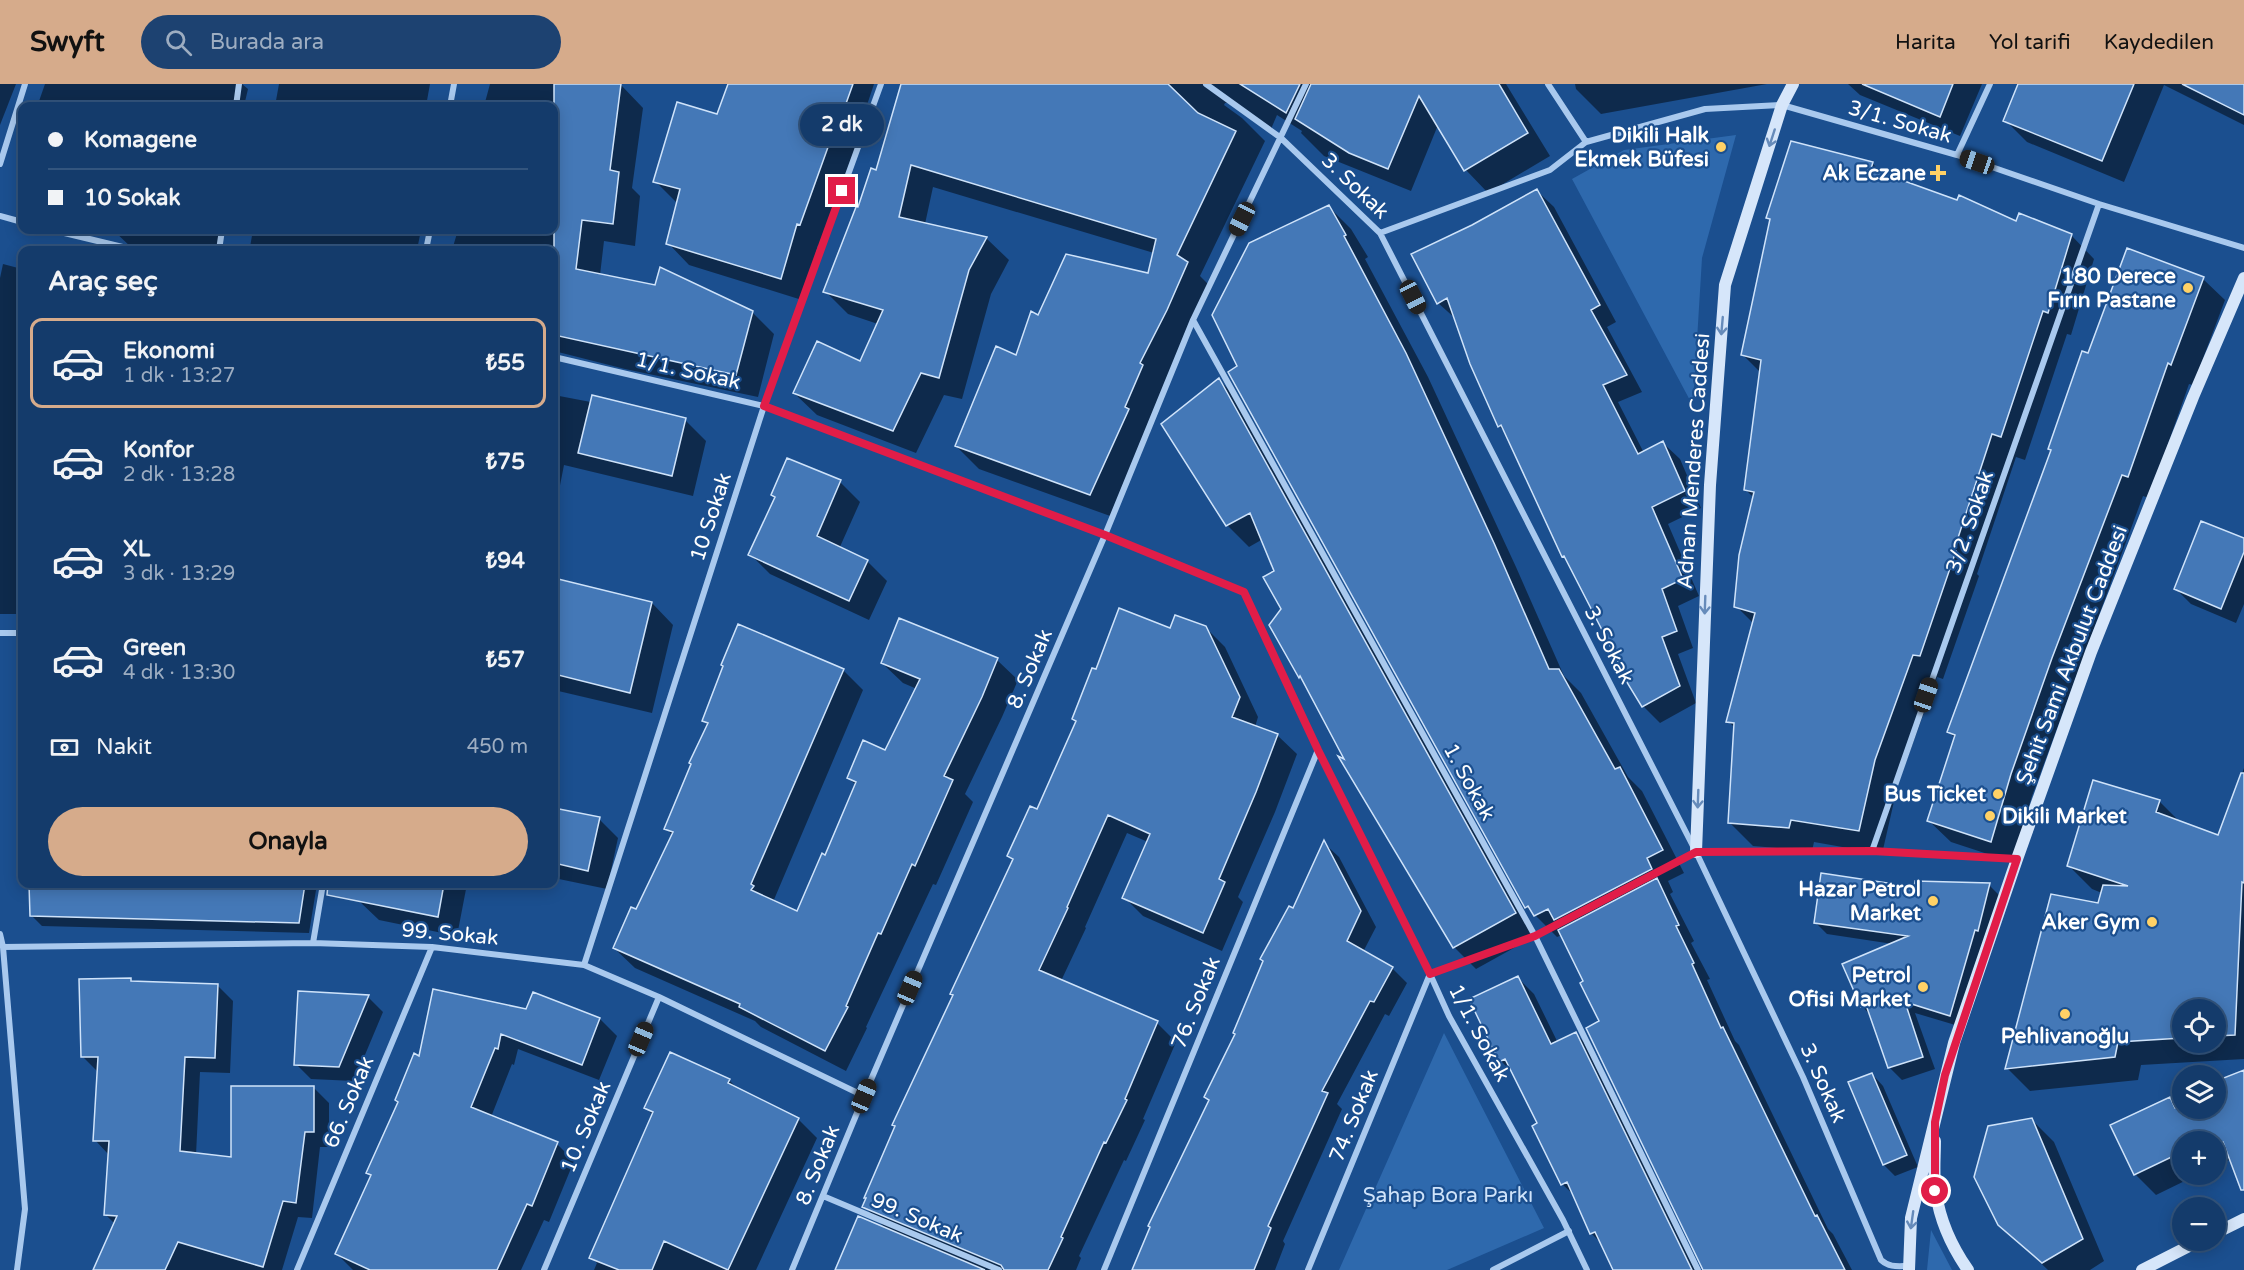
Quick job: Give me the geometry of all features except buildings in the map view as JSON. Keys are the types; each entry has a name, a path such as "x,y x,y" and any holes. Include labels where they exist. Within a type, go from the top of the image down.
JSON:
{"main road":[{"name":"Adnan Menderes Caddesi","path":"1696,852 1710,485 1725,285 1782,105 1793,84"},
{"name":"Şehit Sami Akbulut Caddesi","path":"1909,1268 1911,1218 1954,1043 2091,652 2193,397 2244,278"},
{"name":"Şehit Sami Akbulut Caddesi","path":"1935,1122 1935,1191 1943,1222 1956,1252 1968,1270"},
{"path":"2226,1228 2244,1219"},
{"path":"2142,1270 2179,1251"}],"street":[{"path":"19,102 25,84"},
{"path":"237,102 239,84"},
{"path":"451,102 454,84"},
{"name":"10 Sokak","path":"584,965 764,406 881,84"},
{"name":"3. Sokak","path":"1206,84 1281,138 1380,233 1696,852 1803,1077 1881,1260 1887,1265 1909,1268"},
{"name":"8. Sokak","path":"792,1270 864,1096 1105,535 1193,320 1306,84"},
{"path":"1548,84 1586,142"},
{"path":"1957,155 1990,84"},
{"name":"3/1. Sokak","path":"1380,233 1550,170 1586,142 1705,109 1782,105 1957,155 2099,204 2244,248"},
{"path":"0,164 18,106"},
{"name":"3/2. Sokak","path":"1872,851 2099,204"},
{"path":"0,216 18,221"},
{"path":"69,234 118,246"},
{"name":"1. Sokak","path":"1193,320 1535,936 1698,1270"},
{"name":"1/1. Sokak","path":"558,358 764,406 1105,535 1244,592 1318,750 1449,1016 1569,1231 1587,1270"},
{"path":"0,633 18,633"},
{"name":"76. Sokak","path":"1104,1270 1318,750"},
{"path":"1430,974 1535,936 1696,852 1872,851 2017,859"},
{"path":"313,943 322,888"},
{"path":"0,934 3,947 24,1209 17,1270"},
{"name":"99. Sokak","path":"3,947 313,943 432,947 584,965 658,997 864,1096"},
{"name":"66. Sokak","path":"297,1270 432,947"},
{"name":"74. Sokak","path":"1308,1270 1430,974"},
{"name":"10. Sokak","path":"544,1270 658,997"},
{"name":"99. Sokak","path":"823,1196 999,1270"},
{"path":"1493,1270 1569,1231"}],"green space":[{"path":"1736,135 1702,258 1693,406 1572,179 1624,150"},
{"name":"Şahap Bora Parkı","path":"1444,1033 1544,1228 1447,1270 1339,1270"},
{"path":"1931,1230 1952,1270 1927,1270"}],"place":[{"name":"Dikili Halk Ekmek Büfesi","path":"1721,147"},
{"name":"Ak Eczane","path":"1938,173"},
{"name":"180 Derece Fırın Pastane","path":"2188,288"},
{"name":"Bus Ticket","path":"1998,794"},
{"name":"Dikili Market","path":"1990,816"},
{"name":"Hazar Petrol Market","path":"1933,901"},
{"name":"Aker Gym","path":"2152,922"},
{"name":"Petrol Ofisi Market","path":"1923,987"},
{"name":"Pehlivanoğlu","path":"2065,1014"}],"route":[{"path":"842,191 764,406 1105,535 1244,592 1318,750 1430,974 1535,936 1696,852 1872,851 2017,859 1945,1075 1935,1122 1935,1191"}]}
